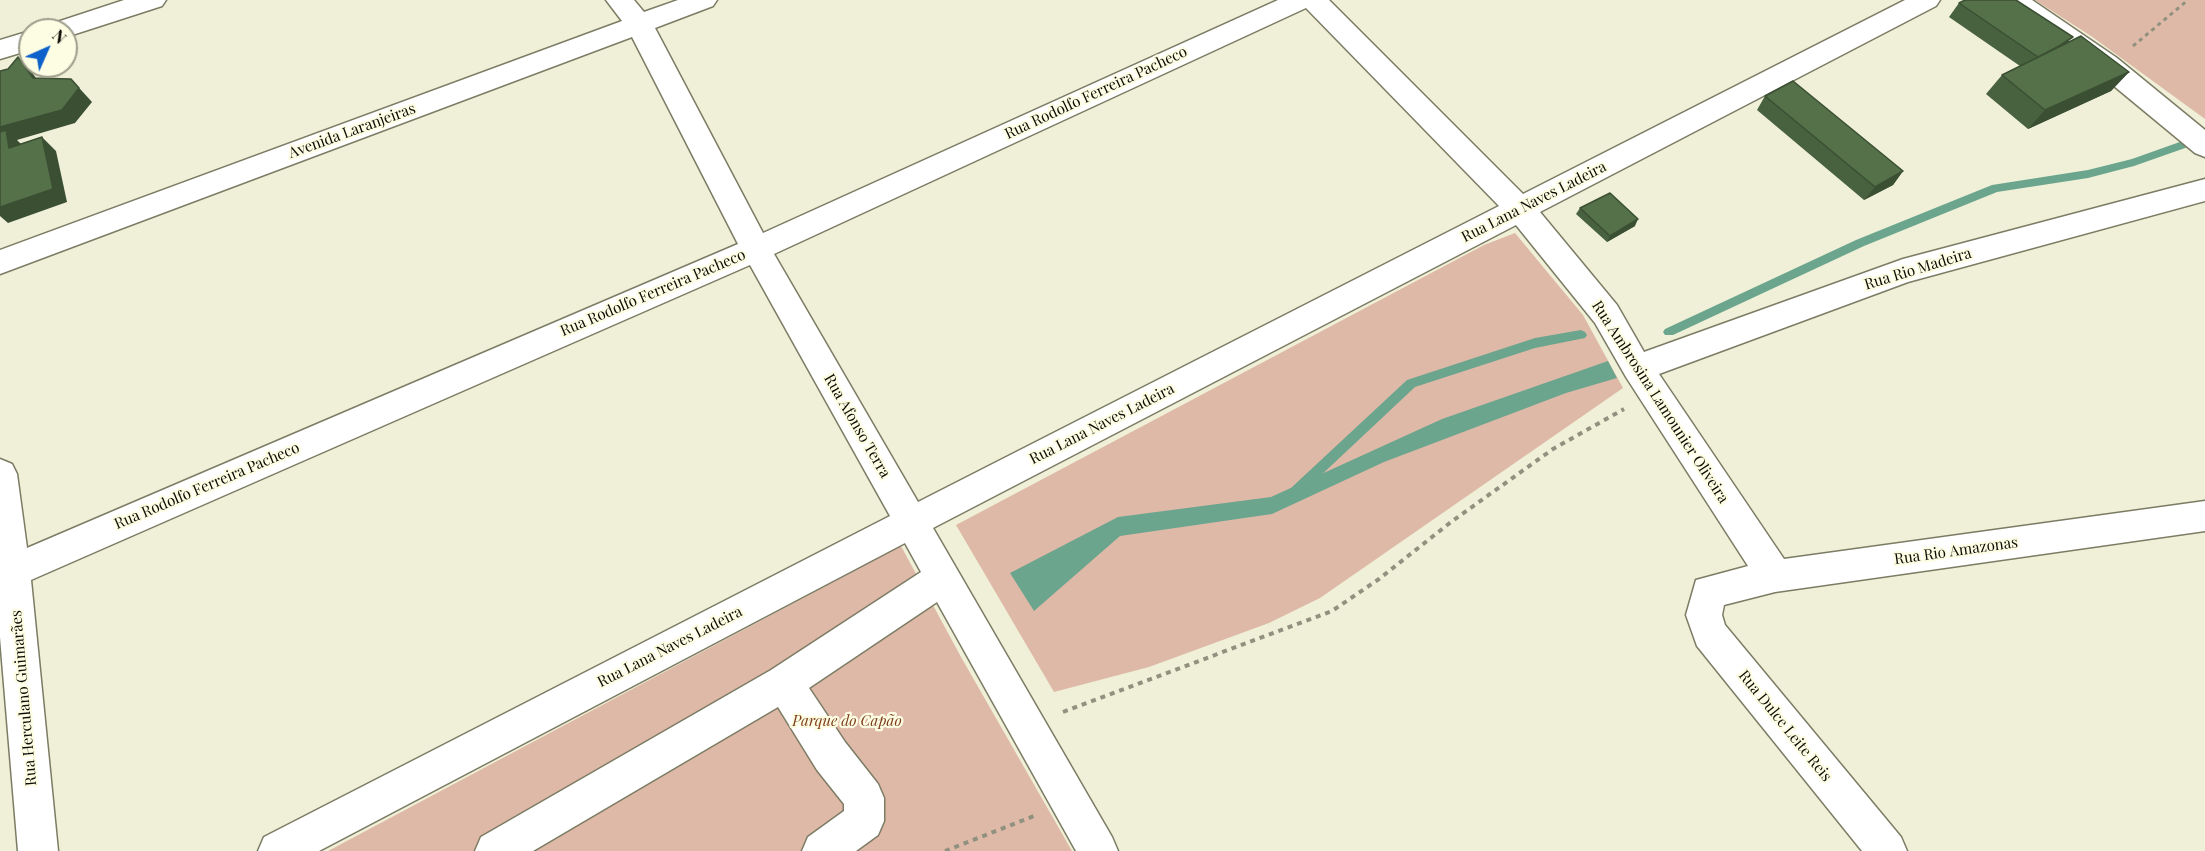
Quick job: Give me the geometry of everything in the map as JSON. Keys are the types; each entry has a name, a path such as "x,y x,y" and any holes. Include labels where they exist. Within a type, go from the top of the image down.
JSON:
{"street":[{"path":"78,24 153,0"},
{"name":"Avenida Laranjeiras","path":"0,262 629,12 704,0"},
{"name":"Rua Rodolfo Ferreira Pacheco","path":"6,573 756,249 1300,0"},
{"name":"Rua Ambrosina Lamounier Oliveira","path":"1313,0 1520,209 1606,314 1646,380 1775,576"},
{"name":"Rua Lana Naves Ladeira","path":"278,851 1927,0"},
{"path":"2014,0 2107,65 2196,138"},
{"name":"Rua Afonso Terra","path":"629,12 756,249 1098,851"},
{"path":"0,50 18,44"},
{"name":"Rua Rio Madeira","path":"1646,380 1903,271 2205,190"},
{"name":"Rua Herculano Guimarães","path":"0,474 6,573 38,851"},
{"name":"Rua Rio Amazonas","path":"1709,592 1775,576 2205,516"},
{"path":"495,851 784,683 944,577"},
{"name":"Rua Dulce Leite Reis","path":"1709,592 1704,615 1710,634 1887,851"},
{"path":"784,683 831,756 864,798 864,821 822,851"}],"path":[{"path":"2125,52 2188,0"},
{"path":"1028,725 1332,611 1379,579 1451,522 1646,380"},
{"path":"945,851 1071,801"}],"green space":[{"path":"2035,0 2205,0 2205,119 2091,36"},
{"path":"1515,233 1583,315 1623,388 1320,598 1269,623 1149,667 1054,692 956,525 1484,245"},
{"name":"Parque do Capão","path":"901,546 961,657 1072,851 328,851"}],"shaded area":[{"path":"1608,361 1617,378 1566,393 1384,462 1272,514 1120,536 1034,611 1010,573 1118,517 1271,497 1442,419"}],"building":[{"path":"1965,0 2016,0 2073,37 2038,57 1959,3"},
{"path":"2081,36 2129,72 2045,110 2002,75"},
{"path":"18,57 18,78 71,79 79,88 62,110 0,127 0,71 8,69"},
{"path":"1793,81 1903,171 1875,187 1765,96"},
{"path":"6,130 9,148 42,137 53,189 0,207 0,132"},
{"path":"1610,193 1638,219 1610,236 1580,208"}],"waterway":[{"path":"1669,332 1860,243 1996,188 2088,174 2134,162 2205,137"},
{"path":"1296,491 1411,383 1535,343 1581,335"}]}
